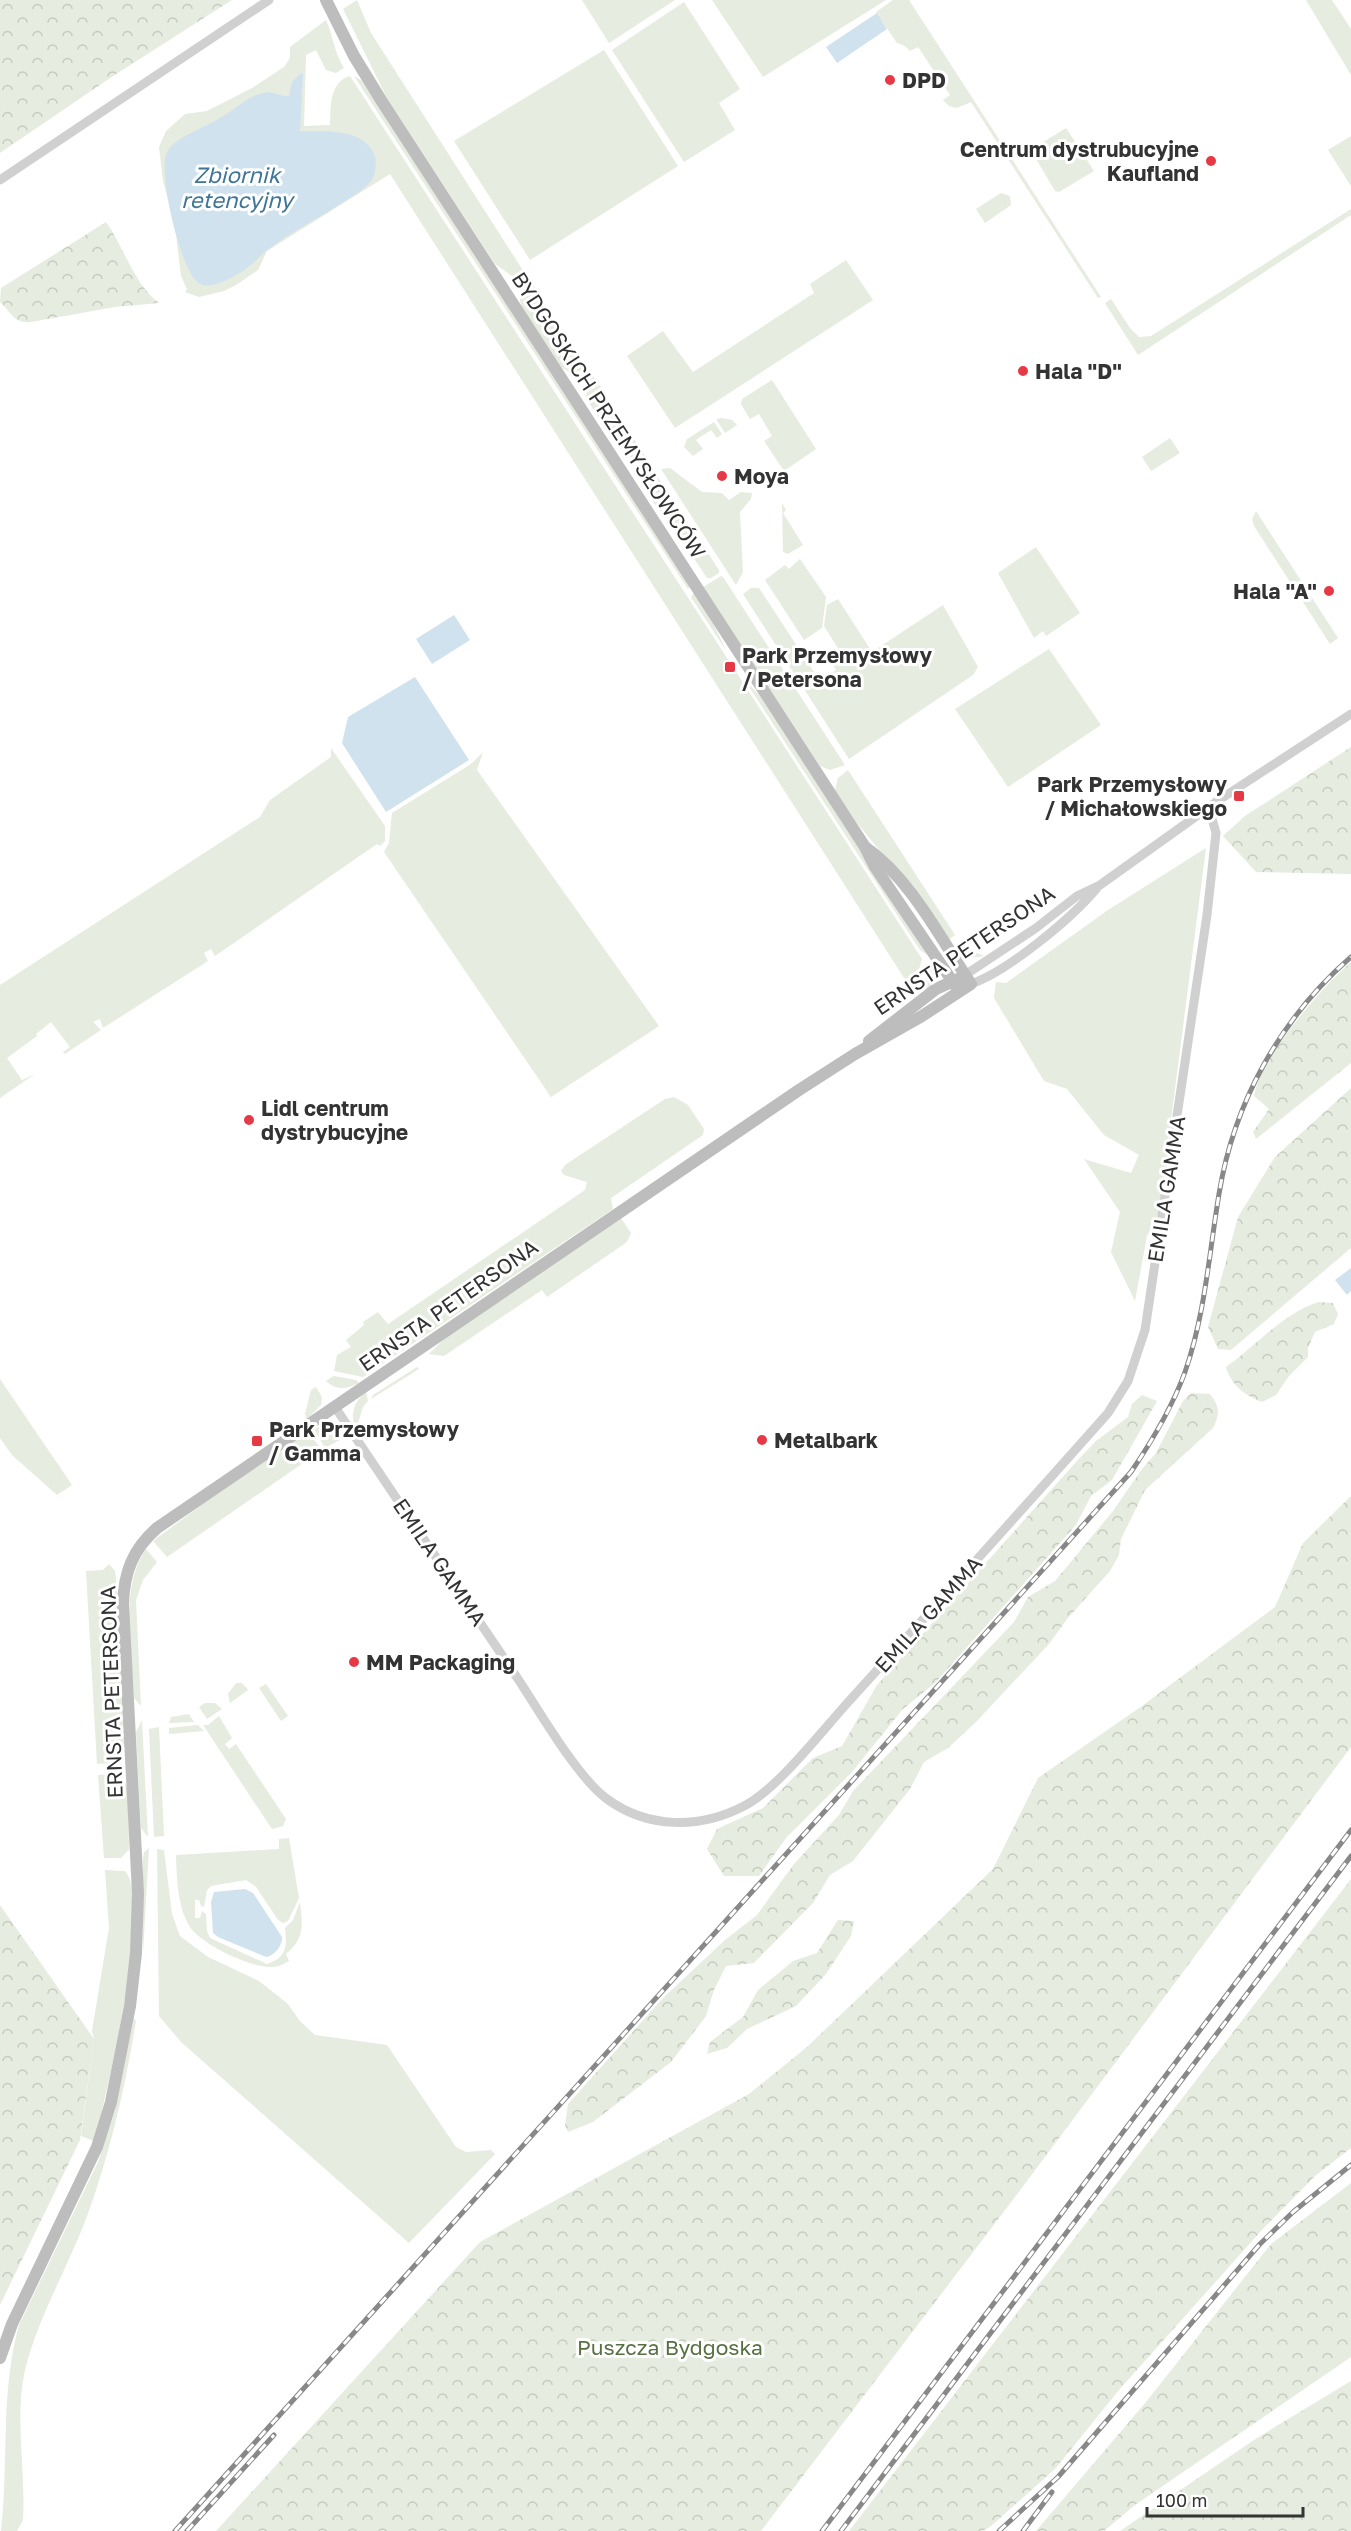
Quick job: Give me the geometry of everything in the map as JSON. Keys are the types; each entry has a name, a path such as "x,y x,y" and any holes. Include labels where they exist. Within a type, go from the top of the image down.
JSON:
{"street":[{"path":"0,180 268,0"},
{"name":"BYDGOSKICH PRZEMYSŁOWCÓW","path":"326,0 354,56 381,100 865,847 875,867 956,987"},
{"name":"ERNSTA PETERSONA","path":"0,2358 12,2324 97,2147 111,2102 130,2006 136,1953 138,1893 123,1604 129,1565 138,1548 157,1528 542,1264 855,1054 909,1024 1077,896 1100,885 1209,808 1351,714"},
{"name":"EMILA GAMMA","path":"335,1407 554,1733 596,1789 606,1798 635,1814 663,1822 705,1821 746,1805 788,1768 937,1604 1108,1413 1128,1381 1145,1330 1204,933 1216,833 1209,808"},
{"name":"BYDGOSKICH PRZEMYSŁOWCÓW","path":"865,847 883,859 923,911 968,979"},
{"name":"ERNSTA PETERSONA","path":"968,979 988,977 1039,942 1084,904 1100,885"}],"green space":[{"path":"0,0 232,0 110,78 0,153"},
{"path":"357,0 371,33 524,272 512,276 495,264 387,98 343,9"},
{"path":"582,0 675,0 609,43"},
{"path":"712,0 886,0 763,77"},
{"path":"893,0 909,0 1101,297 1098,298 971,102 957,108 949,106 943,100 950,95 918,47 910,51 897,43 876,12"},
{"path":"1306,0 1332,0 1351,29 1351,75"},
{"path":"684,2 740,89 719,103 735,130 684,162 612,50"},
{"path":"326,20 344,68 336,73 326,70 316,50 306,55 304,126 330,125 332,96 338,84 350,76 922,959 913,992 390,174 267,251 258,270 236,285 224,291 199,297 185,292 187,289 181,276 175,226 163,181 159,147 166,131 185,114 207,111 252,88 284,67 290,58 290,47"},
{"path":"604,50 678,166 530,260 454,141"},
{"path":"354,76 362,81 690,587 688,589"},
{"path":"1066,128 1094,171 1059,192 1055,191 1032,152 1037,146"},
{"path":"1351,136 1351,186 1328,150"},
{"path":"1001,193 1010,196 1011,205 985,223 976,209"},
{"path":"1351,209 1351,215 1138,355 1105,303 1111,299 1130,328 1139,337 1151,336"},
{"path":"106,222 143,287 159,303 115,307 25,322 13,316 0,302 1,288"},
{"path":"846,260 873,300 675,428 627,356 663,331 693,372 814,293 810,284"},
{"path":"528,277 588,370 572,373 562,368 522,307 520,291"},
{"path":"594,376 649,462 640,462 622,449 586,398 588,382"},
{"path":"772,380 816,449 784,471 764,441 772,436 759,414 750,419 741,404 742,399"},
{"path":"716,419 732,420 737,425 725,433"},
{"path":"714,422 722,434 717,438 711,430 696,440 703,449 693,456 684,447 687,439"},
{"path":"1170,438 1180,453 1151,471 1142,457"},
{"path":"670,468 702,492 722,493 729,500 741,492 752,493 751,499 740,512 743,572 736,585 661,469"},
{"path":"655,473 719,570 719,573 711,578 707,578 678,534 681,532 678,527 675,528 653,502 648,485"},
{"path":"782,503 786,510 783,513 803,545 788,554 783,552"},
{"path":"1256,511 1338,638 1330,644 1254,526 1252,519"},
{"path":"1036,547 1080,613 1046,636 1043,631 1034,638 998,573"},
{"path":"800,559 826,597 822,628 804,640 765,580 785,565 789,569"},
{"path":"721,576 845,765 830,770 820,766 703,587"},
{"path":"751,588 759,588 822,684 830,679 828,675 836,670 833,665 844,658 824,626 827,605 838,599 872,652 943,605 978,667 973,675 849,759 743,594"},
{"path":"694,593 712,621 727,652 691,597"},
{"path":"1049,649 1101,725 1008,787 955,709"},
{"path":"744,679 760,696 926,954 920,950"},
{"path":"1351,747 1351,874 1256,872 1223,836 1245,816"},
{"path":"331,748 385,826 385,841 380,846 377,844 215,956 211,949 204,953 208,961 103,1028 100,1019 93,1022 101,1030 65,1054 63,1052 70,1047 51,1022 36,1034 37,1036 7,1058 22,1080 35,1074 0,1098 0,985 260,817 270,800 331,757"},
{"path":"483,752 477,770 659,1026 551,1097 384,852 389,843 392,813 471,764"},
{"path":"848,770 955,935 947,941 918,897 857,823 835,790 838,778"},
{"path":"1206,848 1159,1213 1147,1236 1135,1301 1111,1252 1120,1212 1084,1159 1131,1173 1139,1155 1104,1135 1067,1089 1044,1081 994,998 996,982 1006,983 1108,910"},
{"path":"958,945 984,956 964,956 953,949"},
{"path":"933,962 934,979 925,993 923,989 928,966"},
{"path":"1351,962 1351,1063 1256,1139 1253,1132 1269,1109 1254,1096 1268,1063 1309,1005"},
{"path":"1351,1088 1351,1248 1231,1350 1218,1349 1208,1327 1238,1217 1275,1157"},
{"path":"674,1097 688,1105 704,1129 703,1135 611,1198 613,1209 363,1377 334,1371 337,1355 351,1347 346,1340 364,1325 363,1322 378,1312 388,1324 585,1190 587,1182 564,1175 561,1171 565,1165 665,1099"},
{"path":"621,1218 631,1233 627,1242 547,1297 542,1290 444,1356 429,1354 446,1337"},
{"path":"1319,1302 1333,1303 1338,1314 1334,1324 1315,1332 1308,1348 1308,1357 1289,1376 1276,1395 1262,1402 1240,1389 1232,1380 1226,1367 1282,1322"},
{"path":"417,1367 419,1369 371,1399 373,1395"},
{"path":"334,1376 356,1380 359,1383 346,1388 338,1388 326,1381"},
{"path":"0,1379 72,1485 57,1495 12,1455 0,1438"},
{"path":"316,1387 322,1397 321,1405 307,1419 305,1414 311,1390"},
{"path":"366,1392 368,1401 363,1407 356,1429 353,1419 354,1409 358,1400"},
{"path":"1191,1393 1210,1394 1218,1411 1213,1428 1145,1490 1121,1539 1119,1555 1110,1571 1067,1619 1049,1644 976,1722 948,1748 924,1762 910,1789 853,1861 830,1875 813,1903 754,1963 726,1966 714,1990 706,2016 671,2062 593,2122 568,2132 565,2125 568,2104 663,1998 725,1940 757,1915 794,1864 839,1815 853,1791 1014,1622 1028,1597 1055,1581 1113,1511 1156,1453 1183,1401"},
{"path":"1142,1395 1157,1401 1112,1480 1091,1496 1076,1525 935,1683 903,1709 852,1772 786,1838 759,1876 724,1876 707,1849 717,1829 763,1808 813,1758 842,1746 877,1685 1076,1462 1096,1441 1128,1417 1132,1404"},
{"path":"321,1426 338,1429 347,1436 325,1448 314,1429"},
{"path":"308,1432 322,1450 167,1557 153,1541 204,1503"},
{"name":"Puszcza Bydgoska","path":"1351,1496 1351,1747 1015,2197 761,2531 216,2531 480,2242 749,2094 807,2047 993,1869 1038,1778 1142,1706 1275,1607 1303,1543"},
{"path":"146,1549 157,1562 143,1580 136,1600 141,1706 134,1698 129,1621 132,1582"},
{"path":"109,1564 115,1571 116,1579 126,1743 120,1759 112,1763 97,1764 86,1571 103,1570"},
{"path":"236,1683 242,1683 248,1690 230,1703 228,1694"},
{"path":"266,1684 288,1716 281,1721 259,1688"},
{"path":"205,1703 215,1703 222,1709 207,1719 199,1707"},
{"path":"189,1714 194,1722 169,1723 171,1717"},
{"path":"219,1716 232,1738 225,1744 229,1749 236,1744 286,1819 283,1826 272,1829 203,1725 208,1725"},
{"path":"142,1720 148,1837 141,1828 136,1732"},
{"path":"198,1725 204,1731 169,1734 169,1728"},
{"path":"159,1727 164,1836 154,1837 149,1729"},
{"path":"112,1774 124,1780 128,1789 129,1849 121,1858 104,1858 98,1775"},
{"path":"289,1838 299,1898 288,1921 283,1923 278,1920 256,1887 246,1880 211,1886 207,1890 204,1907 201,1906 199,1900 195,1900 195,1918 200,1918 202,1911 206,1914 207,1931 210,1938 267,1964 282,1954 286,1940 285,1928 293,1920 300,1902 300,1936 286,1954 289,1961 274,1967 252,1964 216,1948 196,1934 182,1910 177,1883 176,1855 279,1849 279,1839"},
{"path":"149,1848 143,1953 143,1857 144,1852"},
{"path":"157,1849 164,1850 172,1914 180,1936 208,1957 259,1981 288,2004 299,2020 315,2035 387,2045 456,2147 466,2152 491,2150 495,2154 409,2243 181,2042 159,2016"},
{"path":"105,1870 125,1871 132,1889 134,1920 124,2001 108,2085 94,2141 81,2136 94,2039 92,2031 109,1928"},
{"path":"1351,1879 1351,2148 1315,2176 1261,2231 1119,2390 1055,2469 991,2526 983,2531 849,2531"},
{"path":"0,1905 94,2039 80,2140 0,2305"},
{"path":"838,1920 854,1921 851,1936 826,1974 796,2006 747,2029 727,2048 707,2054 710,2042 743,2017 758,1990 793,1961 817,1953"},
{"path":"134,2018 136,2021 127,2071 102,2170 86,2219 37,2331 25,2370 20,2407 23,2520 17,2531 1,2531 9,2376 19,2325 98,2162 115,2110"},
{"path":"1351,2183 1351,2357 1135,2505 1104,2531 1036,2531 1146,2402 1271,2244"},
{"path":"1351,2381 1351,2531 1120,2531 1257,2438"}],"water":[{"path":"877,13 887,29 837,63 826,47"},
{"name":"Zbiornik retencyjny","path":"301,73 303,74 300,131 341,133 361,139 368,145 375,157 375,171 372,180 355,195 275,244 239,274 217,284 208,286 200,284 185,262 173,221 165,179 167,152 184,137 220,118 251,97 267,92 289,96 292,82"},
{"path":"454,615 470,640 432,664 416,639"},
{"path":"415,677 469,760 386,812 342,743 348,717"},
{"path":"1351,1268 1351,1291 1347,1295 1335,1280"},
{"path":"245,1889 253,1893 282,1937 275,1952 266,1957 213,1933 211,1902 214,1892"}],"railway":[{"path":"175,2531 1131,1472 1168,1411 1192,1350 1202,1306 1226,1160 1249,1095 1282,1035 1303,1007 1351,957"},
{"path":"822,2531 1351,1830"},
{"path":"841,2531 1351,1856"},
{"path":"999,2531 1058,2477 1260,2244 1293,2212 1351,2165"},
{"path":"187,2531 274,2435"},
{"path":"1023,2531 1052,2492"}],"place":[{"name":"DPD","path":"890,80"},
{"name":"Centrum dystrubucyjne Kaufland","path":"1211,161"},
{"name":"Hala \"D\"","path":"1023,371"},
{"name":"Moya","path":"722,476"},
{"name":"Hala \"A\"","path":"1329,591"},
{"name":"Park Przemysłowy / Petersona","path":"730,667"},
{"name":"Park Przemysłowy / Michałowskiego","path":"1239,796"},
{"name":"Lidl centrum dystrybucyjne","path":"249,1120"},
{"name":"Metalbark","path":"762,1440"},
{"name":"Park Przemysłowy / Gamma","path":"257,1441"},
{"name":"MM Packaging","path":"354,1662"}]}
